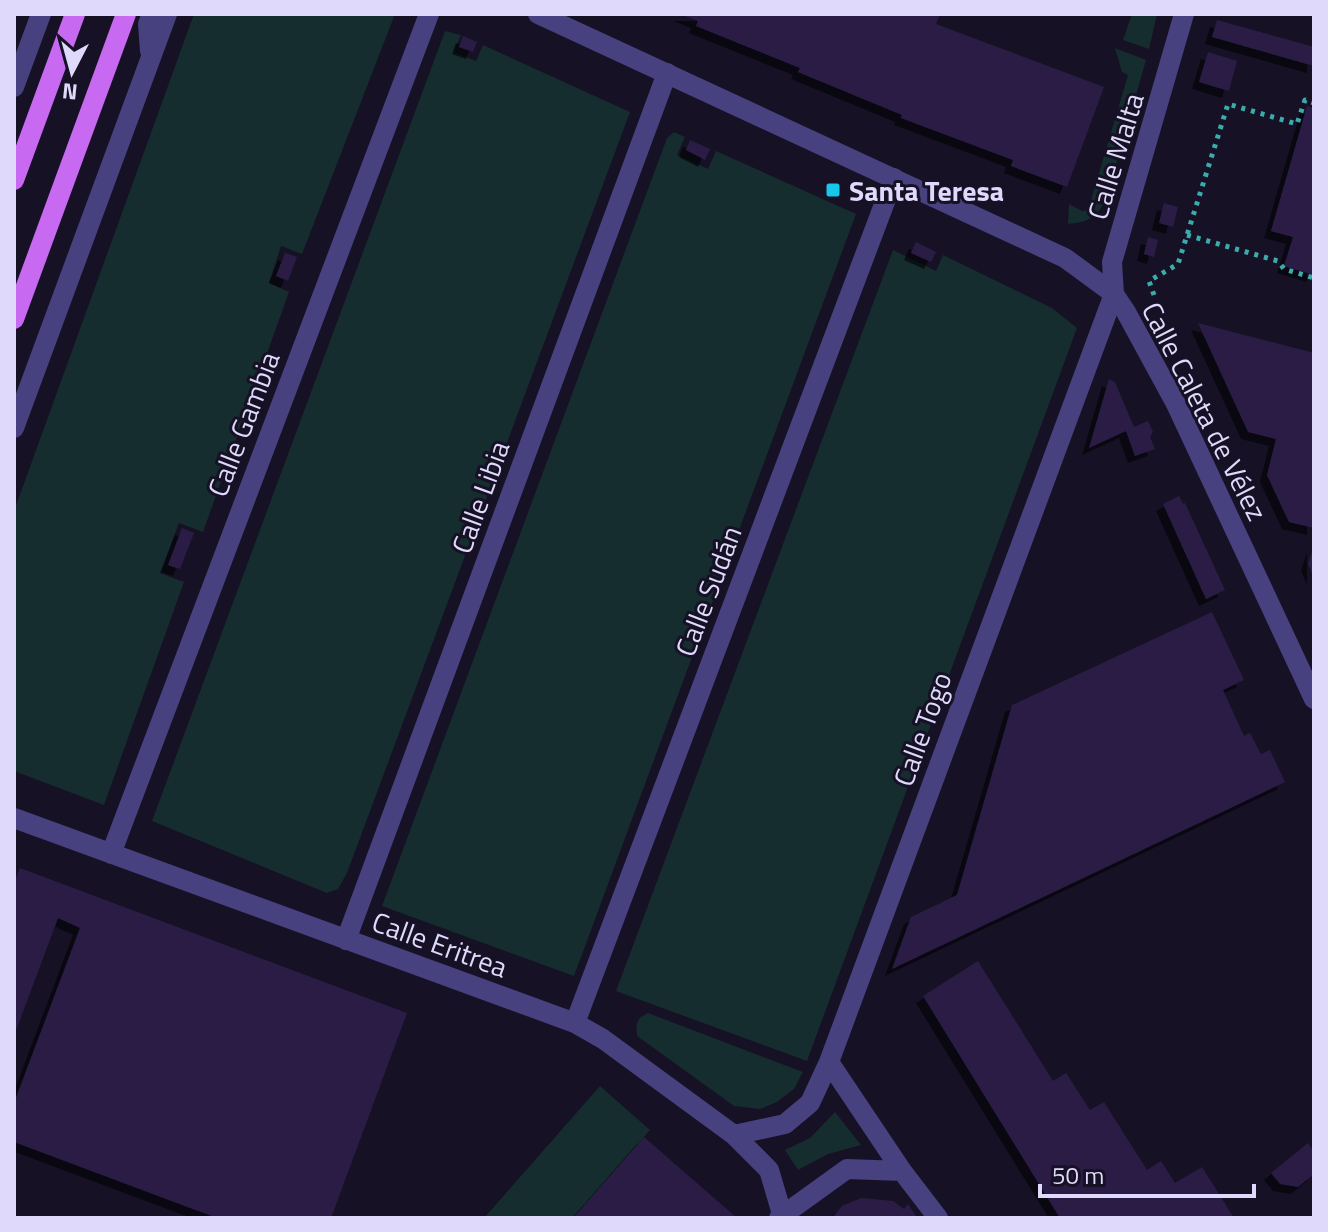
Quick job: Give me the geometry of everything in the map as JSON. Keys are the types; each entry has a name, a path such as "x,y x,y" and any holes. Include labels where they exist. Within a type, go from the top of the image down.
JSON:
{"main road":[{"path":"14,180 75,14"},
{"path":"14,319 126,14"}],"street":[{"path":"14,87 41,14"},
{"path":"151,59 148,24 152,14"},
{"path":"14,428 167,14"},
{"name":"Calle Gambia","path":"111,854 429,14"},
{"name":"Calle Caleta de Vélez","path":"538,14 1065,258 1114,294 1176,404 1314,699"},
{"name":"Calle Malta","path":"1114,294 1112,262 1180,21"},
{"name":"Calle Libia","path":"346,940 667,73"},
{"name":"Calle Sudán","path":"575,1023 894,178"},
{"name":"Calle Togo","path":"734,1135 785,1124 810,1103 829,1062 1114,294"},
{"name":"Calle Eritrea","path":"14,818 575,1023 603,1039 734,1135 769,1170 780,1216"},
{"path":"829,1062 902,1171 938,1218"},
{"path":"780,1216 847,1169 902,1171"}],"path":[{"path":"1154,295 1149,281 1178,264 1228,104 1297,124 1305,100 1314,103"},
{"path":"1187,235 1278,261 1284,269 1314,278"}],"green space":[{"path":"194,14 395,14 302,254 281,246 269,283 289,292 203,532 179,523 160,573 184,582 104,805 14,771 14,511"},
{"path":"1132,14 1157,14 1149,49 1123,40"},
{"path":"445,31 461,35 454,52 476,61 483,45 630,112 347,873 338,889 327,893 152,821"},
{"path":"1115,48 1146,60 1106,200 1091,218 1068,224 1069,204 1082,211 1088,210 1128,75 1122,72"},
{"path":"674,132 685,137 677,155 708,169 716,151 856,214 574,976 382,906 667,138"},
{"path":"893,250 936,271 943,255 1052,308 1077,328 807,1061 616,991"},
{"path":"648,1013 803,1072 794,1089 777,1102 760,1109 734,1106 637,1036 638,1022"},
{"path":"600,1086 650,1130 573,1218 484,1218"},
{"path":"835,1112 861,1145 828,1154 798,1170 785,1150 810,1138"}],"building":[{"path":"680,14 940,14 936,24 1104,87 1067,187 1011,166 1013,160 901,118 902,115 798,72 800,68 696,26 698,21"},
{"path":"1217,20 1314,47 1314,66 1212,37"},
{"path":"463,36 477,42 473,52 459,47"},
{"path":"1208,52 1237,61 1229,91 1199,82"},
{"path":"1307,106 1314,108 1314,275 1284,266 1293,237 1271,231"},
{"path":"690,140 710,149 705,160 686,150"},
{"path":"1164,203 1178,207 1173,227 1159,223"},
{"path":"1148,237 1158,240 1154,257 1144,254"},
{"path":"916,242 936,252 931,262 911,253"},
{"path":"285,253 297,257 288,281 276,276"},
{"path":"1198,323 1314,353 1314,528 1289,522 1267,475 1276,439 1248,432"},
{"path":"1109,379 1115,382 1134,427 1148,421 1155,449 1135,456 1126,431 1089,448"},
{"path":"1179,496 1225,590 1206,599 1163,504"},
{"path":"182,528 194,533 180,569 168,565"},
{"path":"1314,545 1314,578 1308,564"},
{"path":"1212,612 1244,680 1223,690 1244,736 1250,733 1261,754 1270,750 1285,782 892,969 911,917 957,895 1012,705"},
{"path":"20,868 407,1013 331,1218 217,1218 14,1142 14,1103 80,928 58,918 14,1036 14,883"},
{"path":"978,961 1053,1081 1066,1073 1090,1110 1104,1102 1147,1170 1161,1161 1175,1183 1202,1167 1234,1218 1060,1218 923,996"},
{"path":"644,1137 737,1218 573,1218"},
{"path":"1308,1143 1314,1152 1314,1174 1298,1187 1280,1184 1271,1173"},
{"path":"861,1198 893,1201 904,1209 908,1204 917,1218 832,1218 842,1206"}],"place":[{"name":"Santa Teresa","path":"833,190"}]}
